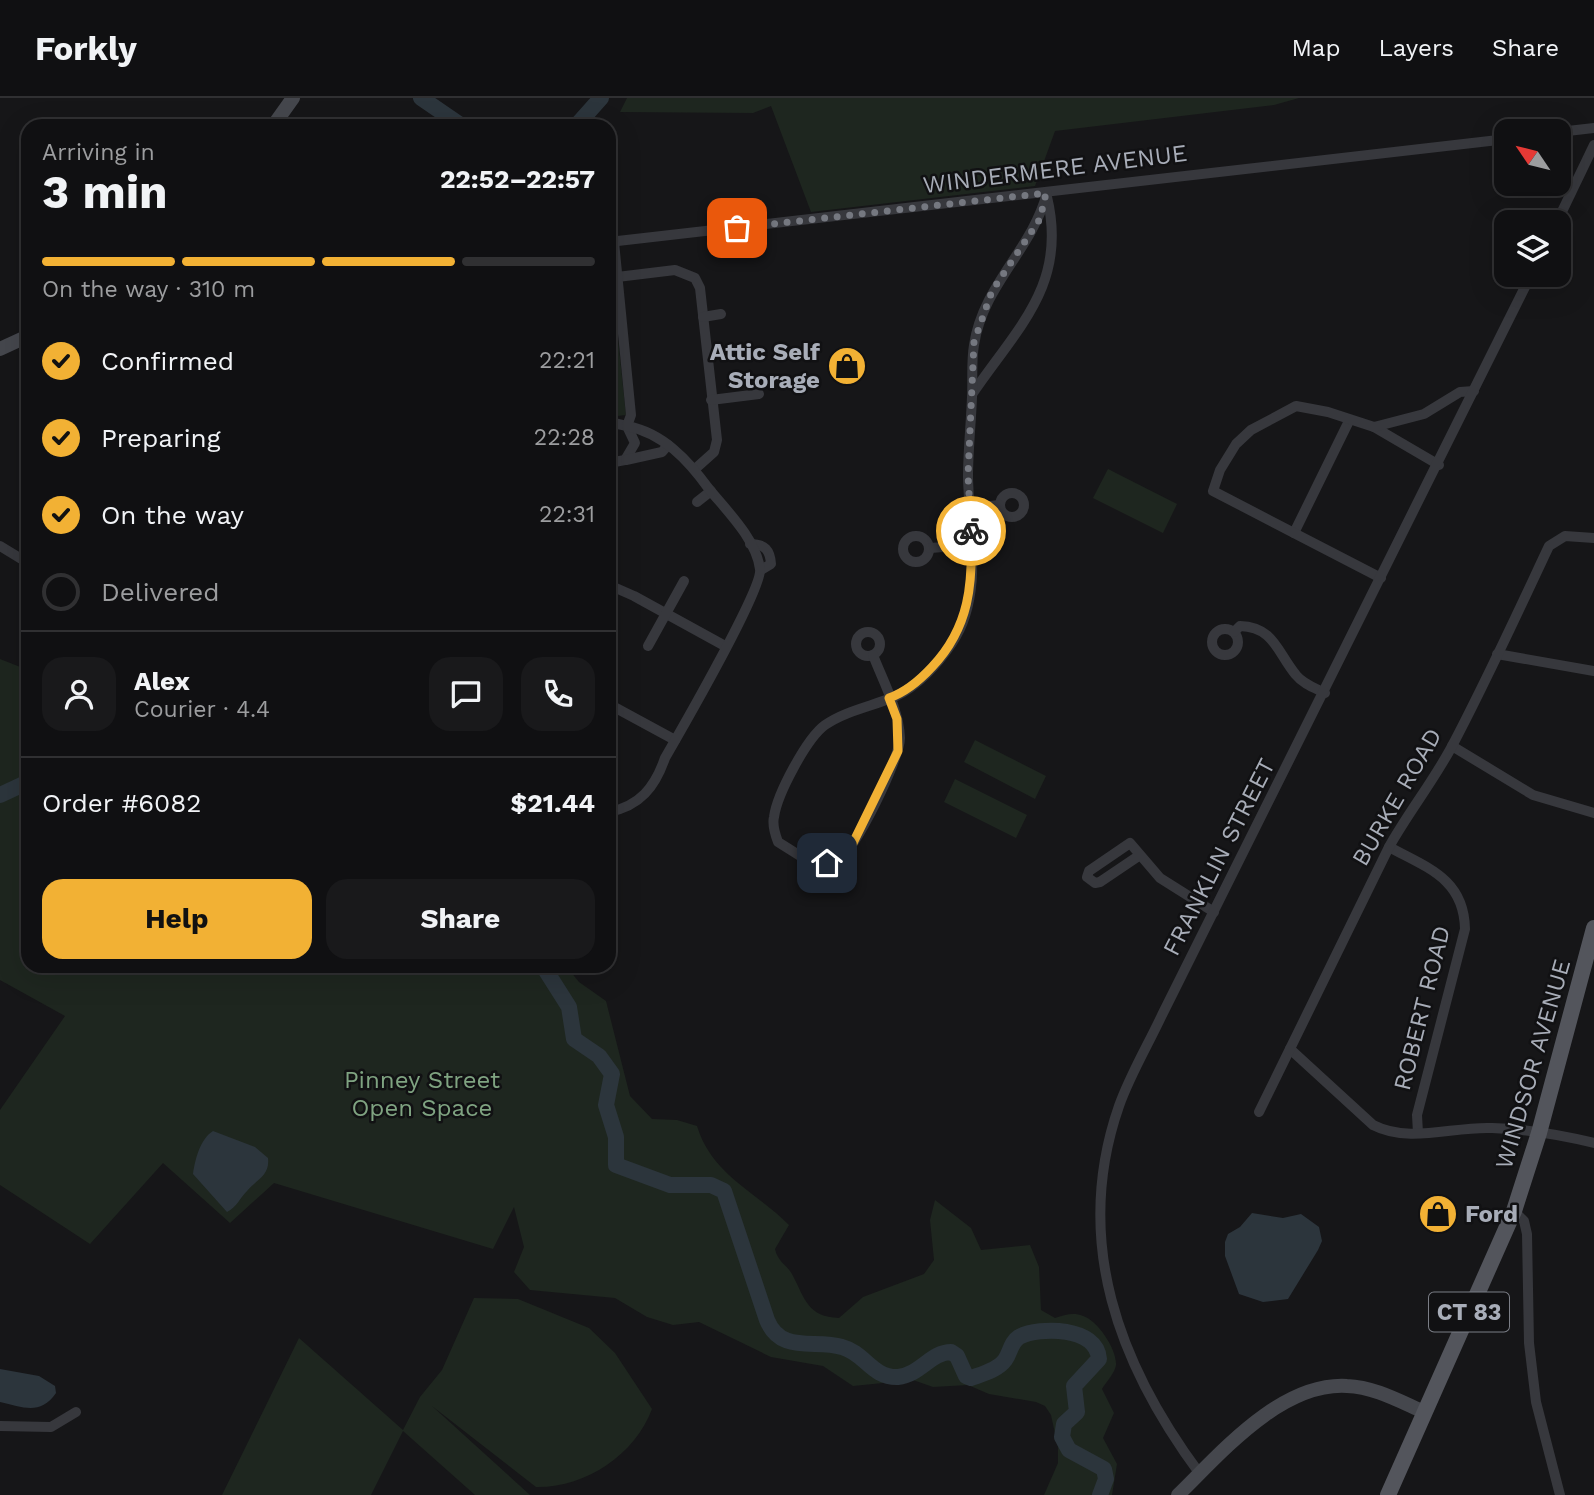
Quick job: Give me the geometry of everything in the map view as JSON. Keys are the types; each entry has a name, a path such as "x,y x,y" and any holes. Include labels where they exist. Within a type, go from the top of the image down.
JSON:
{"main road":[{"path":"278,119 293,98"},
{"path":"0,349 21,339"},
{"name":"WINDSOR AVENUE","path":"1514,1211 1539,1133 1594,928"},
{"name":"CT 83","path":"1388,1495 1514,1211"},
{"path":"1178,1495 1279,1404 1310,1390 1345,1385 1423,1412"}],"street":[{"path":"1572,131 1594,128"},
{"name":"WINDERMERE AVENUE","path":"616,241 1494,140"},
{"path":"1563,210 1594,145"},
{"path":"973,393 1020,331 1043,287 1052,247 1052,214 1046,193"},
{"path":"873,655 889,698 897,719 898,751 853,843 841,858 813,864 793,855 778,842 773,820 782,792 810,743 825,725 889,698 920,680 954,642 965,617 970,596 968,475 973,393 971,365 980,319 992,291 1040,219 1046,193"},
{"path":"616,277 675,270 695,278 700,288 717,440 714,452 695,470"},
{"name":"FRANKLIN STREET","path":"1200,1474 1147,1390 1123,1342 1110,1300 1101,1257 1100,1212 1108,1144 1120,1104 1525,287"},
{"path":"616,300 631,415 627,426 635,443 625,460"},
{"path":"703,317 721,314"},
{"path":"1374,428 1424,414 1460,392 1474,391"},
{"path":"711,400 760,394"},
{"path":"1381,578 1213,491 1220,470 1236,444 1270,419 1296,406 1328,412 1374,428 1439,465"},
{"path":"1294,533 1349,421"},
{"path":"616,424 644,429 668,445 695,470 750,544 761,570 750,604 725,646 658,779 636,802 616,809"},
{"path":"616,462 662,452 668,445"},
{"path":"697,502 711,491"},
{"path":"970,508 1000,505"},
{"name":"BURKE ROAD","path":"1259,1112 1403,821 1426,792 1452,746 1549,546 1564,536 1594,538"},
{"path":"930,548 971,545"},
{"path":"0,546 21,559"},
{"path":"648,646 684,581"},
{"path":"616,589 725,646"},
{"path":"1234,632 1240,626 1261,629 1273,639 1297,677 1325,693"},
{"path":"1497,654 1594,671"},
{"path":"616,709 676,740"},
{"path":"1452,746 1533,795 1594,813"},
{"path":"1140,855 1100,881 1095,883 1087,877 1089,871 1125,845 1134,846 1160,878 1214,912"},
{"name":"ROBERT ROAD","path":"1390,847 1437,872 1459,897 1465,911 1465,929 1416,1115 1418,1133"},
{"path":"1290,1049 1373,1125 1397,1133 1491,1128 1594,1143"},
{"path":"1514,1211 1524,1221 1527,1234 1529,1343 1536,1402 1560,1495"},
{"path":"0,1426 51,1427 76,1412"}],"green space":[{"path":"627,98 1299,98 1274,105 1055,131 1035,186 811,212 771,106 753,113 620,112"},
{"path":"616,321 626,415 616,416"},
{"path":"1108,469 1177,504 1163,533 1093,498"},
{"name":"Pinney Street Open Space","path":"0,659 21,667 21,973 572,973 579,982 606,1001 630,1096 652,1119 677,1120 697,1126 704,1143 724,1170 789,1225 775,1249 776,1254 791,1272 809,1305 820,1314 839,1318 863,1297 924,1274 934,1260 930,1220 935,1200 971,1228 981,1250 1030,1245 1039,1267 1041,1310 1055,1318 1072,1314 1088,1319 1100,1329 1113,1351 1116,1365 1102,1389 1114,1413 1103,1438 1117,1464 1112,1495 1044,1495 1058,1463 1058,1447 1051,1415 1045,1406 1036,1402 989,1394 968,1385 933,1387 913,1380 853,1386 823,1366 771,1357 699,1322 673,1325 647,1317 615,1298 530,1290 514,1272 524,1247 514,1207 493,1249 274,1183 230,1223 163,1163 90,1244 0,1185 0,1110 65,1016 0,980"},
{"path":"975,740 1046,776 1035,799 964,762"},
{"path":"955,779 1027,815 1016,838 944,802"},
{"path":"474,1298 518,1299 589,1328 615,1353 652,1409 634,1441 606,1466 590,1475 554,1486 536,1487 432,1406 530,1495 475,1495 403,1431 371,1495 222,1495 299,1338 403,1430 420,1397 442,1370"}],"shaded area":[{"path":"213,1131 255,1147 268,1158 265,1173 227,1212 193,1174 201,1144"},
{"path":"1252,1213 1283,1218 1301,1214 1319,1227 1322,1241 1288,1299 1263,1302 1239,1294 1225,1256 1225,1242 1228,1234 1240,1227"},
{"path":"0,1369 39,1376 55,1386 56,1393 44,1405 31,1408 0,1402"}],"waterway":[{"path":"421,98 452,119"},
{"path":"582,119 601,98"},
{"path":"0,795 21,785"},
{"path":"547,973 569,1007 574,1039 599,1056 612,1074 606,1105 616,1137 616,1165 670,1185 711,1185 724,1191 773,1331 790,1341 831,1345 850,1350 875,1370 889,1376 906,1375 937,1356 951,1352 957,1356 966,1376 971,1378 1002,1363 1014,1342 1028,1333 1053,1331 1078,1335 1096,1348 1099,1359 1074,1386 1077,1412 1064,1424 1062,1437 1069,1450 1104,1469 1106,1479 1100,1495"}],"way so far":[{"path":"737,228 1046,193 1040,219 992,291 974,342 968,475 971,531"}],"place":[{"name":"Attic Self Storage","path":"847,366"},
{"name":"Ford","path":"1438,1214"}],"route":[{"path":"827,863 841,858 853,843 898,751 900,739 897,719 889,698 920,680 954,642 965,617 972,570 971,531"}]}
